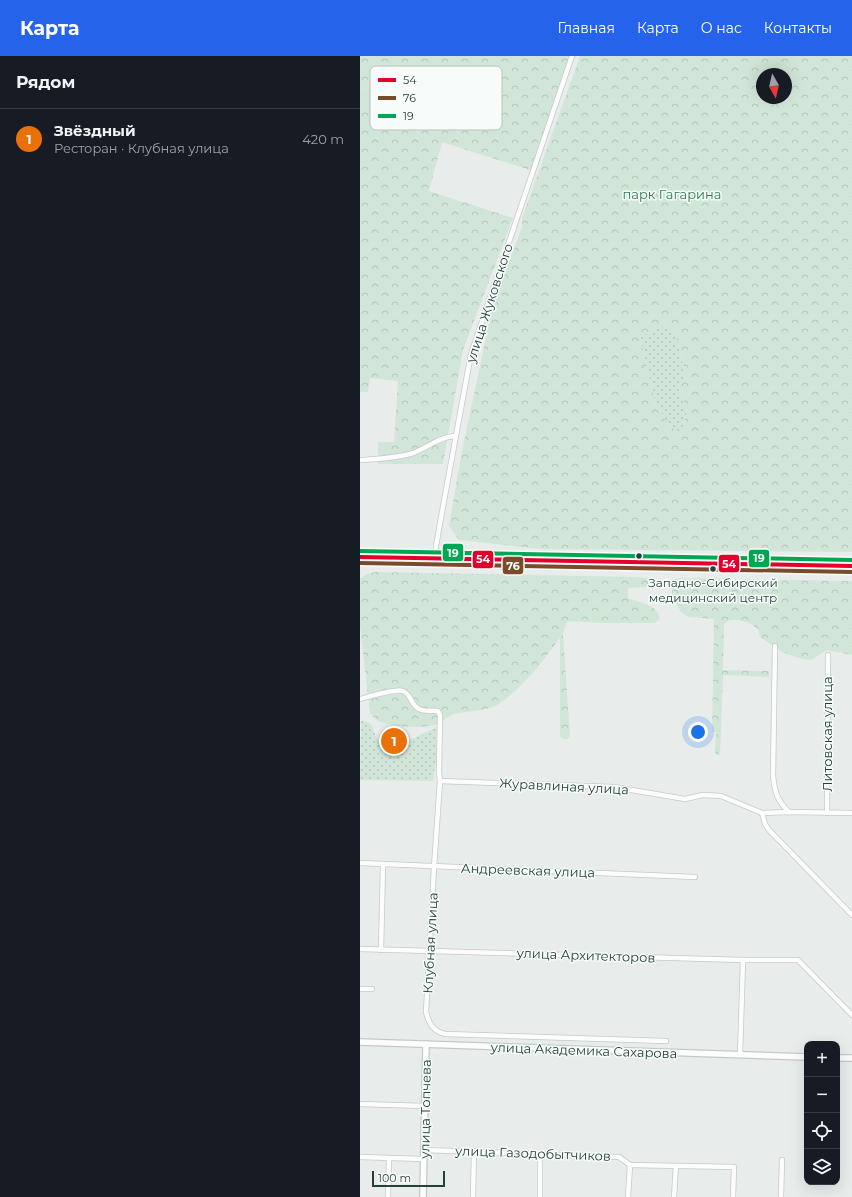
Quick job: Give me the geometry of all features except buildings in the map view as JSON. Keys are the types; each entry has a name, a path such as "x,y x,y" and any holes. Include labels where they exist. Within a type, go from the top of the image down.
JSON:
{"main road":[{"path":"360,556 852,566"}],"street":[{"name":"улица Жуковского","path":"436,558 437,540 471,354 572,56"},
{"path":"360,460 417,452 446,436 455,436"},
{"path":"775,646 774,790 777,797 789,812"},
{"name":"Литовская улица","path":"827,813 828,655"},
{"name":"Клубная улица","path":"360,699 395,690 403,691 408,694 415,706 420,710 438,711 440,714 440,781 426,1012 429,1023 437,1032 445,1034 666,1041"},
{"name":"Журавлиная улица","path":"440,781 614,787 685,799 703,795 721,796 762,813 852,813"},
{"path":"762,813 765,824 769,830 852,915"},
{"name":"Андреевская улица","path":"360,863 695,877"},
{"path":"381,950 383,864"},
{"name":"улица Архитекторов","path":"360,949 743,960 798,960 852,1015"},
{"path":"740,1055 743,960"},
{"path":"360,989 372,989"},
{"name":"улица Академика Сахарова","path":"360,1042 804,1057"},
{"name":"улица Топчева","path":"423,1197 426,1044"},
{"path":"840,1058 852,1058"},
{"path":"360,1104 425,1106"},
{"name":"улица Газодобытчиков","path":"424,1150 619,1157 630,1165 734,1167 733,1197"},
{"path":"473,1197 474,1151"},
{"path":"540,1154 540,1197"},
{"path":"360,1157 424,1159"},
{"path":"388,1197 389,1158"},
{"path":"781,1197 782,1160"},
{"path":"628,1197 630,1165"},
{"path":"674,1197 676,1166"}],"green space":[{"path":"360,56 574,56 536,172 442,142 429,191 513,218 463,350 443,464 378,464 378,442 394,442 398,381 370,378 368,392 360,392"},
{"name":"парк Гагарина","path":"580,56 852,56 852,552 539,549 459,540 449,526 461,456 493,304 522,227 522,218","holes":["665,325 677,339 687,381 678,383 687,411 680,437 656,406 640,337"]},
{"path":"360,95 370,95 370,110 360,110"},
{"path":"665,325 677,339 687,381 678,384 687,411 680,437 656,406 640,337"},
{"path":"375,572 648,578 649,583 647,587 628,588 628,598 649,605 657,611 659,620 654,623 599,623 568,621 563,634 570,736 567,739 563,739 560,736 560,638 529,677 507,698 497,705 487,709 455,714 434,725 417,727 398,726 376,720 370,713 360,626 360,579 366,574"},
{"path":"678,578 852,581 852,655 827,650 811,660 802,659 782,652 760,637 758,629 749,623 739,620 729,620 724,624 723,670 769,671 769,677 723,675 720,755 715,754 716,732 712,732 714,619 688,617 681,612 672,596 673,580"},
{"path":"361,721 366,721 371,725 379,741 393,755 408,741 437,727 436,760 433,781 360,780"}],"transit line":[{"name":"19","path":"360,551 852,560"},
{"name":"54","path":"360,557 852,566"},
{"name":"76","path":"360,563 852,572"}],"place":[{"name":"Западно-Сибирский медицинский центр","path":"713,569"},
{"name":"Звёздный","path":"394,741"}]}
